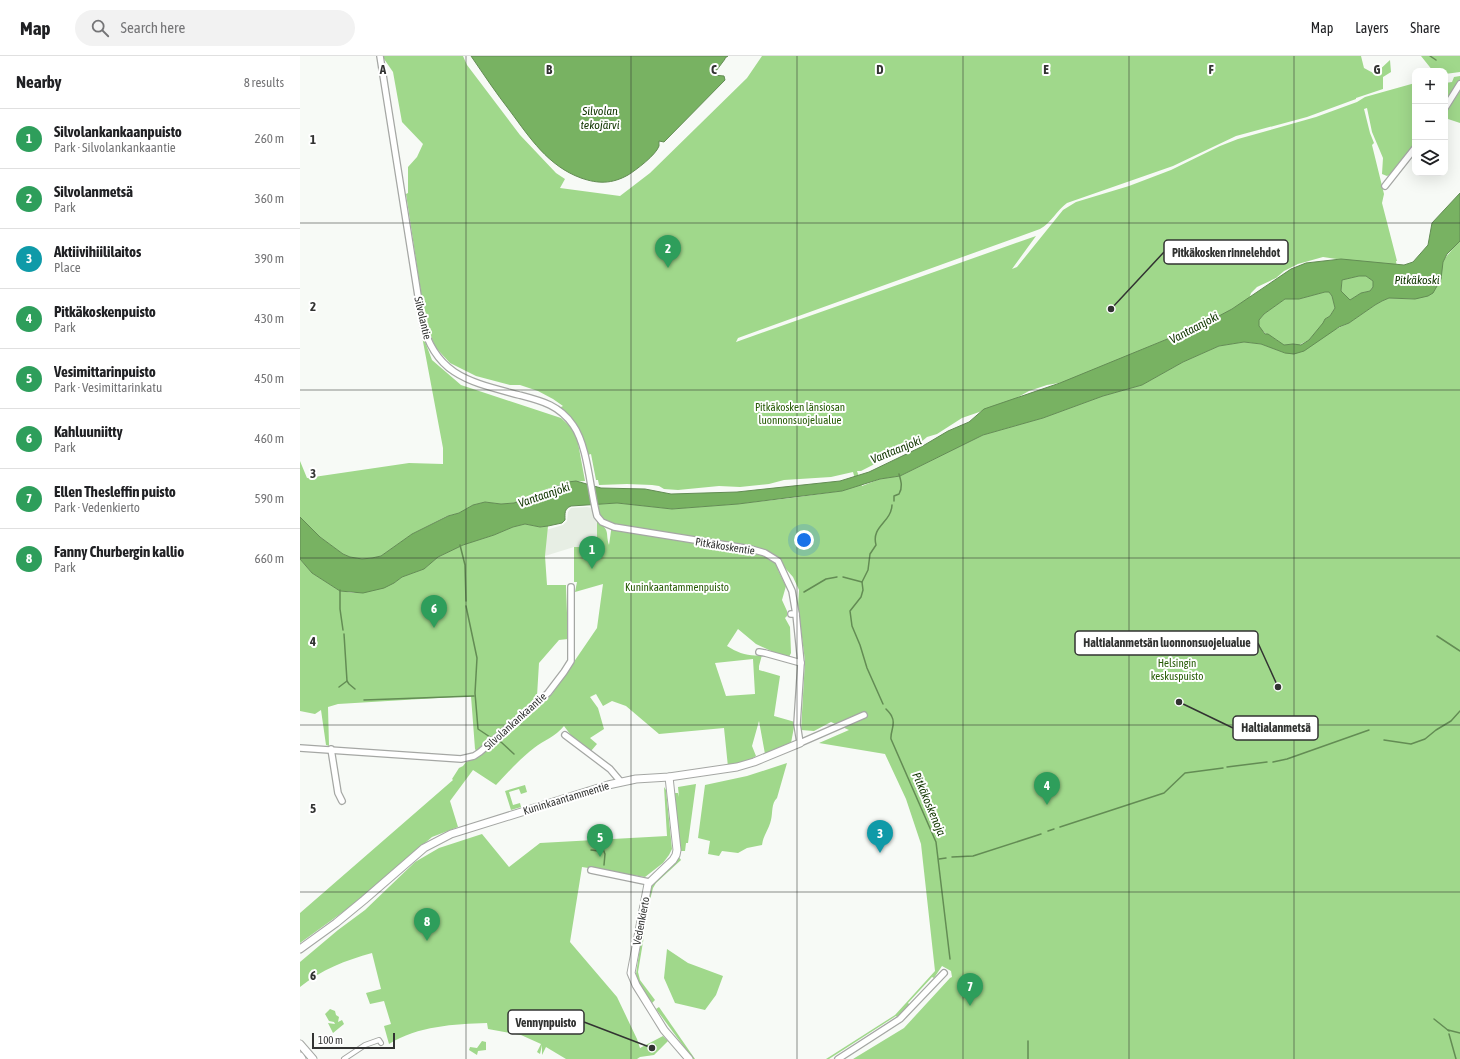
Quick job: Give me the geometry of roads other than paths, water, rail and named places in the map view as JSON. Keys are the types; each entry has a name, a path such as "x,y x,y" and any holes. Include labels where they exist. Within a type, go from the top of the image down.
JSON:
{"street":[{"name":"Silvolantie","path":"380,56 422,322 426,338 439,358 460,376 474,382 546,402 559,410 569,420 577,432 586,458 598,518 602,522 614,527"},
{"path":"1448,104 1460,84"},
{"path":"1385,186 1412,152"},
{"name":"Pitkäkoskentie","path":"614,527 751,550 764,553 778,561 787,578 794,598 794,614 801,663 797,724 800,743"},
{"name":"Silvolankankaantie","path":"300,748 461,759 474,756 548,692 571,661 571,587"},
{"path":"759,652 801,663"},
{"name":"Kuninkaantammentie","path":"300,949 347,914 430,844 461,831 621,782 737,767 754,762 864,715"},
{"path":"563,735 610,769 621,782"},
{"path":"331,750 338,793 342,801"},
{"name":"Vedenkierto","path":"669,776 677,850 673,860 649,882 632,966 633,979 664,1030 689,1059"},
{"path":"591,870 649,882"},
{"path":"838,1059 900,1019 944,973"},
{"path":"344,1059 370,1043 379,1040 381,1043"},
{"path":"300,1044 313,1059"}],"water":[{"name":"Silvolan tekojärvi","path":"471,56 728,56 713,75 724,76 725,80 664,142 659,141 657,150 650,158 641,166 622,178 599,182 581,178 569,173 549,159 525,131"},
{"name":"Pitkäkoski","path":"1460,193 1460,241 1447,254 1443,262 1441,279 1433,293 1428,296 1415,299 1389,298 1382,301 1349,323 1339,327 1304,351 1294,354 1285,353 1261,344 1244,342 1219,346 1183,362 1142,385 1103,396 1043,418 983,435 900,476 880,479 842,491 738,504 672,509 617,503 571,506 566,510 565,520 562,523 540,527 525,524 513,527 463,545 438,557 424,569 402,577 384,588 363,593 340,591 312,573 300,559 300,517 320,537 343,554 362,559 381,556 412,534 448,516 459,513 473,505 485,502 501,504 514,503 568,482 576,481 601,488 645,489 671,494 737,492 840,481 869,472 921,447 948,431 969,422 984,409 1060,383 1204,324 1232,309 1291,269 1306,263 1341,259 1404,265 1413,262 1428,245 1432,223","holes":["1366,276 1373,281 1373,287 1370,291 1361,293 1350,300 1341,291 1342,280","1329,292 1332,296 1335,308 1309,340 1301,345 1284,345 1268,334 1265,334 1259,326 1259,320 1264,314 1285,299 1299,299"]}],"waterway":[{"path":"1430,56 1436,60"},
{"name":"Pitkäkoskenoja","path":"894,501 894,496 899,494 901,489 899,474"},
{"name":"Pitkäkoskenoja","path":"883,704 867,668 852,626 850,611 861,597 863,590 862,582 868,570 870,554 876,545 876,533 891,511 892,505"},
{"path":"460,545 465,565 466,601"},
{"path":"804,592 826,579 837,577"},
{"path":"843,577 862,582"},
{"path":"340,590 340,609 343,630"},
{"path":"466,606 477,658 475,693 478,729 493,739"},
{"path":"339,687 347,681 344,634"},
{"path":"1437,636 1460,651"},
{"path":"347,681 355,689"},
{"path":"364,700 474,696"},
{"name":"Pitkäkoskenoja","path":"886,709 893,720 891,739 936,842 950,959"},
{"path":"1384,740 1411,744 1425,739 1451,721 1460,711"},
{"path":"1273,762 1287,759 1369,730"},
{"path":"497,740 514,754"},
{"path":"1227,767 1267,762"},
{"path":"1060,827 1164,793 1185,773 1223,768"},
{"path":"1048,831 1054,829"},
{"path":"952,857 973,856 1041,834"},
{"path":"591,850 599,851 603,849 605,854 604,865"},
{"path":"939,859 946,858"},
{"path":"1434,1019 1449,1031"},
{"path":"1448,1030 1460,1033"},
{"path":"1449,1034 1456,1059"},
{"path":"1028,1041 1028,1059"}],"place":[{"name":"Silvolanmetsä","path":"668,268"},
{"name":"Pitkäkosken rinnelehdot","path":"1111,309"},
{"name":"Silvolankankaanpuisto","path":"592,569"},
{"name":"Kahluuniitty","path":"434,628"},
{"name":"Haltialanmetsän luonnonsuojelualue","path":"1278,687"},
{"name":"Haltialanmetsä","path":"1179,702"},
{"name":"Pitkäkoskenpuisto","path":"1047,805"},
{"name":"Aktiivihiililaitos","path":"880,853"},
{"name":"Vesimittarinpuisto","path":"600,857"},
{"name":"Fanny Churbergin kallio","path":"427,941"},
{"name":"Ellen Thesleffin puisto","path":"970,1006"},
{"name":"Vennynpuisto","path":"652,1048"}],"water label":[{"name":"Vantaanjoki","path":"1194,328"},
{"name":"Vantaanjoki","path":"896,450"},
{"name":"Vantaanjoki","path":"544,495"}],"park label":[{"name":"Pitkäkosken länsiosan luonnonsuojelualue","path":"800,413"},
{"name":"Kuninkaantammenpuisto","path":"677,587"},
{"name":"Helsingin keskuspuisto","path":"1177,669"}]}
